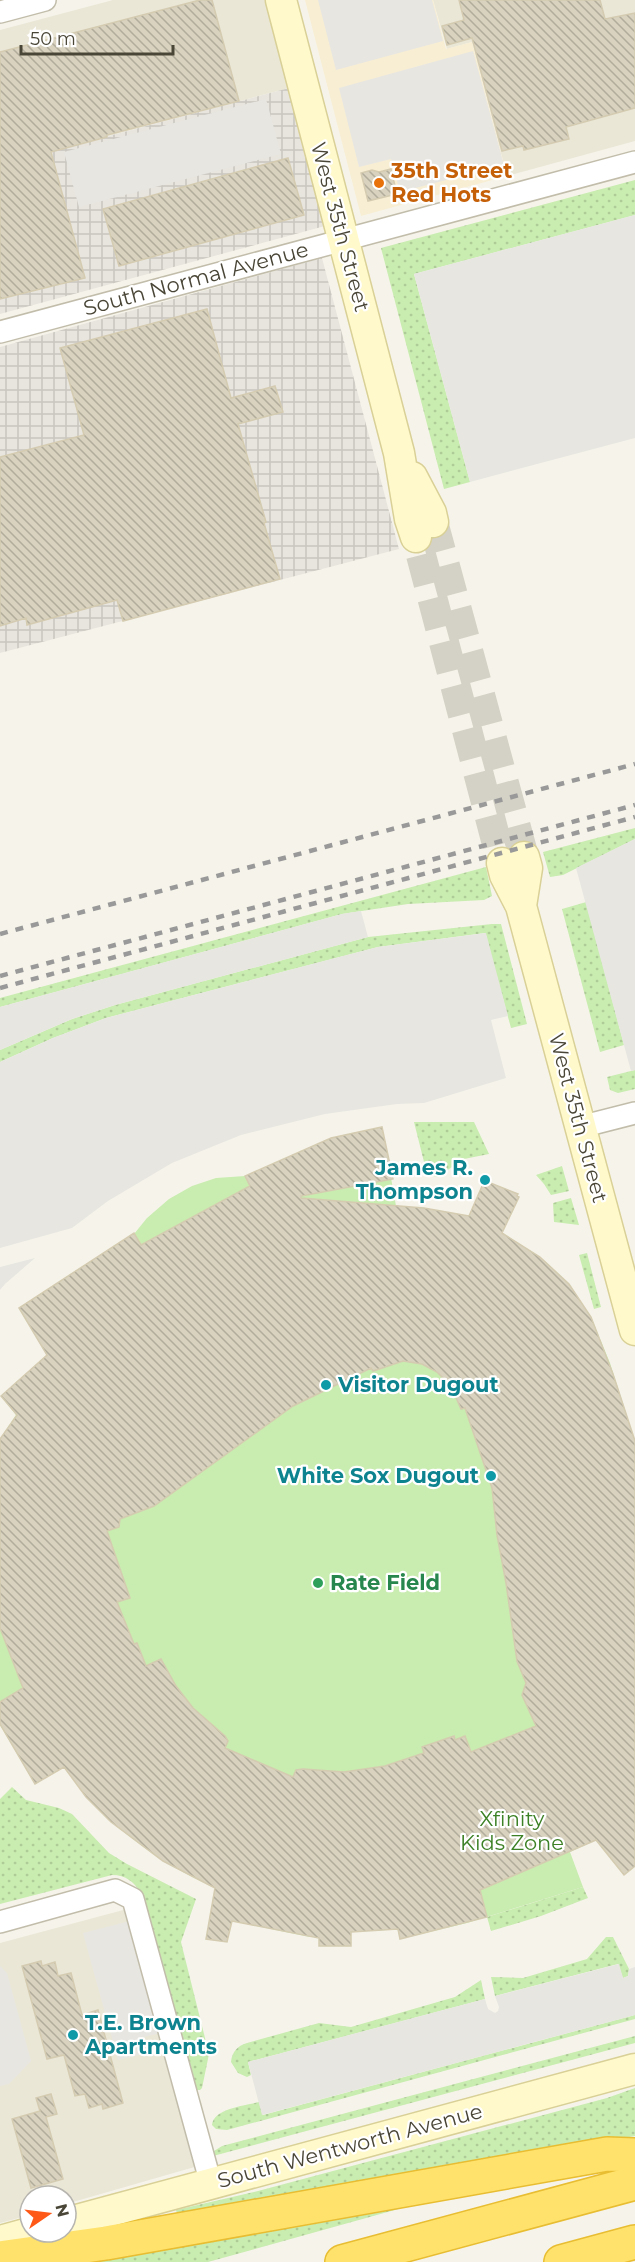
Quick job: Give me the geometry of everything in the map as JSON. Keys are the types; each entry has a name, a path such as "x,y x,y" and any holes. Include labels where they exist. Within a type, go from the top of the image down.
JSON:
{"highway":[{"path":"0,2258 118,2241 607,2154 635,2155"},
{"path":"342,2262 635,2183"},
{"path":"561,2262 635,2242"}],"main road":[{"name":"West 35th Street","path":"281,0 399,453 410,519 425,530"},
{"name":"West 35th Street","path":"513,860 505,875 521,906 635,1330"},
{"name":"South Wentworth Avenue","path":"78,2220 635,2069"},
{"path":"0,2241 18,2236"}],"street":[{"path":"0,12 45,0"},
{"name":"South Normal Avenue","path":"0,332 635,162"},
{"path":"580,1127 635,1113"},
{"path":"0,1922 115,1890 133,1899 211,2184"}],"shaded area":[{"path":"113,0 265,0 289,88 0,165 0,30"},
{"path":"305,0 433,0 446,49 472,42 507,176 361,216"},
{"path":"318,0 432,0 443,41 336,70"},
{"path":"433,0 635,0 635,141 507,176 472,42 447,49"},
{"path":"473,51 504,165 400,192 391,159 359,167 339,88"},
{"path":"289,88 325,226 0,314 0,165"},
{"path":"266,99 281,154 79,207 64,152"},
{"path":"635,215 635,438 470,482 414,274"},
{"path":"322,258 399,549 0,653 0,347"},
{"path":"635,839 635,1070 631,1071 576,868"},
{"path":"361,911 368,937 115,1005 72,1019 0,1050 0,1007 342,914"},
{"path":"486,933 508,1016 491,1020 506,1078 424,1103 397,1104 325,1114 241,1135 172,1163 108,1201 72,1228 0,1248 0,1062 53,1038 106,1018 378,947"},
{"path":"35,1258 5,1284 0,1290 0,1267"},
{"path":"127,1909 198,2166 78,2201 78,2184 18,2184 18,2218 0,2223 0,1943"},
{"path":"130,1921 161,2033 143,2037 147,2053 118,2060 83,1933"},
{"path":"619,1964 623,1978 628,1976 629,1969 635,1967 635,2015 262,2115 248,2062 485,1999 488,2009 495,2013 499,2007 495,1996"},
{"path":"0,1966 7,1973 31,2061 9,2084 0,2086"}],"green space":[{"path":"635,180 635,215 414,274 470,482 444,489 381,248"},
{"path":"635,828 635,839 563,875 550,877 543,852"},
{"path":"486,867 492,896 484,900 408,904 342,914 0,1007 0,998"},
{"path":"635,888 590,916 624,1045 600,1052 562,909"},
{"path":"501,924 527,1024 511,1028 485,933 378,947 106,1018 53,1038 0,1062 0,1050 72,1019 115,1005 368,937"},
{"path":"635,1070 635,1089 618,1093 610,1090 607,1077"},
{"path":"414,1122 474,1122 489,1154 464,1159 437,1177 427,1174"},
{"name":"Rate Field","path":"382,1127 396,1206 424,1208 478,1219 484,1205 475,1202 483,1184 487,1185 488,1182 518,1194 519,1197 511,1215 503,1212 496,1229 540,1257 569,1284 591,1317 610,1363 635,1441 635,1866 624,1875 596,1840 570,1852 583,1887 467,1923 400,1939 392,1908 386,1930 351,1932 351,1946 319,1946 319,1915 315,1915 310,1937 232,1921 227,1942 206,1939 215,1888 170,1865 131,1838 96,1805 64,1767 35,1784 0,1725 0,1439 16,1415 1,1396 62,1377 19,1308 134,1234 147,1218 169,1199 192,1186 216,1178 245,1176 331,1138"},
{"path":"562,1166 569,1191 551,1195 536,1175"},
{"path":"571,1198 579,1225 554,1222 553,1203"},
{"path":"587,1253 601,1307 594,1309 579,1255"},
{"path":"12,1787 26,1800 59,1808 72,1814 109,1853 196,1899 181,1942 209,2054 200,2090 197,2090 194,2085 141,1893 132,1882 121,1876 112,1875 0,1904 0,1799"},
{"path":"583,1887 588,1898 541,1916 491,1931 487,1917"},
{"path":"606,1937 613,1937 629,1969 628,1976 623,1978 618,1964 495,1996 491,1977 523,1978 587,1959"},
{"path":"481,1980 485,1999 248,2062 251,2075 247,2077 238,2073 231,2062 236,2050 247,2043 319,2023 351,2027 455,1997"},
{"path":"635,2015 635,2019 227,2130 216,2129 212,2125 214,2119 224,2111 239,2107 259,2102 263,2115"},
{"path":"635,2036 635,2043 213,2156 214,2151 222,2146"},
{"path":"635,2088 635,2136 178,2217 176,2210 258,2191 607,2098"},
{"path":"400,2201 402,2208 208,2262 69,2262"}],"building":[{"path":"200,0 212,0 239,101 51,152 85,278 0,299 0,52"},
{"path":"459,0 600,0 605,19 635,13 635,108 566,127 569,139 524,150 523,146 502,151 472,38 447,45 442,26 464,20"},
{"path":"288,158 304,215 119,266 103,209"},
{"name":"35th Street Red Hots","path":"391,169 397,194 368,201 361,173"},
{"path":"207,309 231,398 275,386 283,412 238,424 280,579 123,621 117,600 27,625 26,618 0,626 0,457 84,435 60,348"},
{"name":"Rate Field","path":"382,1127 393,1179 301,1196 301,1198 424,1208 469,1216 483,1184 487,1185 488,1182 518,1194 519,1197 502,1233 540,1257 569,1284 591,1317 635,1441 635,1866 624,1875 596,1840 480,1890 487,1917 400,1939 398,1929 351,1932 351,1946 319,1946 319,1938 232,1921 227,1942 206,1939 215,1888 163,1861 111,1822 86,1797 64,1767 35,1784 0,1724 0,1702 23,1688 0,1628 0,1439 17,1415 1,1396 47,1355 19,1308 134,1233 141,1245 250,1186 245,1176 331,1138","holes":["403,1361 422,1364 437,1372 451,1386 461,1409 465,1408 492,1488 517,1661 526,1683 522,1695 536,1726 471,1752 465,1736 455,1740 454,1736 422,1747 424,1753 385,1766 344,1772 303,1769 296,1770 293,1777 225,1748 228,1741 225,1736 193,1708 176,1686 161,1659 146,1666 137,1643 134,1644 117,1602 130,1598 107,1531 119,1527 120,1519 154,1506 293,1406 371,1368 373,1371"]},
{"name":"T.E. Brown Apartments","path":"41,1961 42,1966 55,1962 58,1976 71,1973 82,2015 98,2010 123,2103 103,2109 102,2104 89,2108 85,2094 75,2096 64,2055 47,2059 22,1966"},
{"path":"51,2094 57,2114 46,2117 63,2179 45,2184 30,2184 12,2119 40,2111 36,2098"}],"tunnel":[{"path":"433,522 524,857"},
{"path":"421,555 502,863"}],"railway":[{"path":"0,934 635,764"},
{"path":"0,976 635,805"},
{"path":"0,988 635,817"}],"place":[{"name":"35th Street Red Hots","path":"379,183"},
{"name":"James R. Thompson","path":"485,1180"},
{"name":"Visitor Dugout","path":"326,1385"},
{"name":"White Sox Dugout","path":"491,1476"},
{"name":"Rate Field","path":"318,1583"},
{"name":"T.E. Brown Apartments","path":"73,2035"}],"park label":[{"name":"Xfinity Kids Zone","path":"512,1831"}]}
